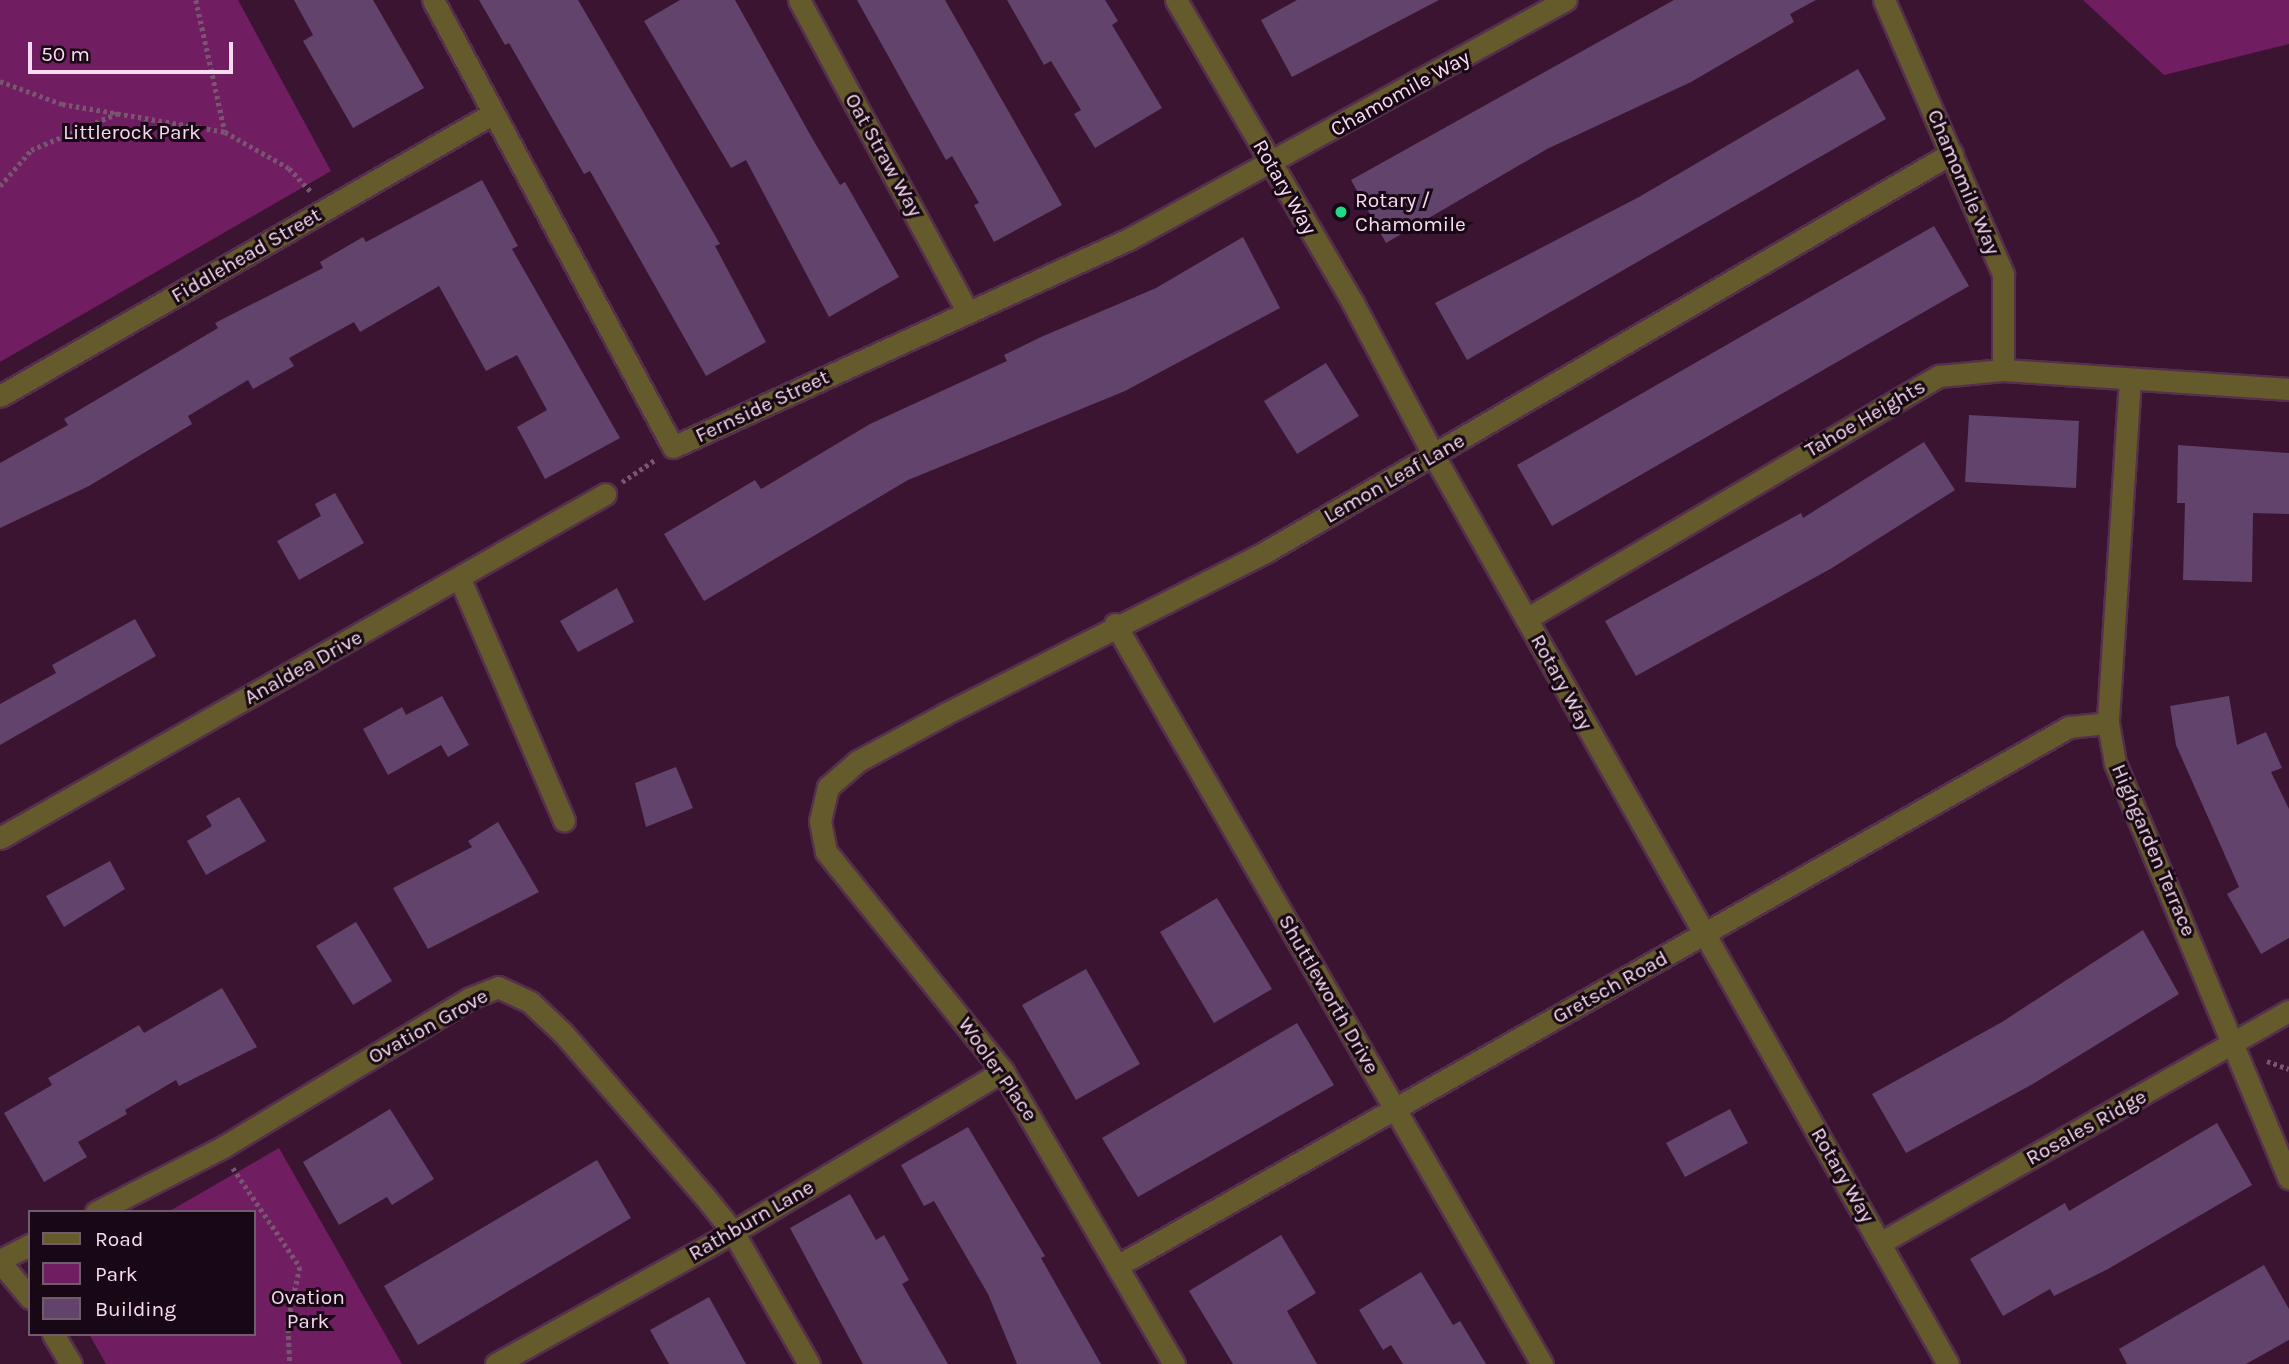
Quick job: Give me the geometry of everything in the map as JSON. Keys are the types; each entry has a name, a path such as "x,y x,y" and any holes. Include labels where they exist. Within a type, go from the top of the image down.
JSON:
{"street":[{"name":"Fernside Street","path":"433,0 673,447 1117,245 1270,162"},
{"name":"Oat Straw Way","path":"799,0 968,312"},
{"name":"Rotary Way","path":"1176,0 1705,935 1882,1242 1948,1364"},
{"name":"Chamomile Way","path":"1270,162 1566,0"},
{"name":"Chamomile Way","path":"1884,1 2003,274 2003,370"},
{"name":"Fiddlehead Street","path":"0,396 492,114"},
{"name":"Lemon Leaf Lane","path":"828,788 858,761 1115,624 1267,551 1952,153"},
{"name":"Tahoe Heights","path":"1526,619 1917,385 1961,371 2003,370 2289,389"},
{"name":"Highgarden Terrace","path":"2130,379 2108,723 2115,763 2236,1043 2289,1178"},
{"name":"Analdea Drive","path":"0,838 460,579 605,494"},
{"path":"460,579 564,821"},
{"name":"Shuttleworth Drive","path":"1115,624 1542,1364"},
{"name":"Gretsch Road","path":"1117,1266 2069,727 2108,723"},
{"name":"Wooler Place","path":"828,788 820,821 826,852 1003,1070 1174,1364"},
{"name":"Ovation Grove","path":"100,1210 223,1147 470,998 498,987 530,1002 563,1033 733,1232"},
{"name":"Rosales Ridge","path":"1882,1242 2289,1011"},
{"name":"Rathburn Lane","path":"496,1364 733,1232 1003,1070"},
{"path":"733,1232 809,1364"},
{"path":"28,1246 0,1261 28,1296"},
{"path":"54,1336 71,1364"}],"path":[{"path":"196,0 225,132"},
{"path":"0,81 62,104 225,132 289,168 326,209"},
{"path":"0,186 23,157 49,138 120,112"},
{"path":"605,494 673,447"},
{"path":"223,1147 269,1228 300,1267 288,1322 290,1364"}],"green space":[{"name":"Littlerock Park","path":"0,0 238,0 331,171 0,362"},
{"path":"2083,0 2289,0 2289,44 2164,75"},
{"name":"Ovation Park","path":"279,1148 402,1364 106,1364 90,1336 256,1336 256,1210 171,1210"}],"building":[{"path":"294,0 373,0 424,88 353,128 303,41 313,35"},
{"path":"479,0 578,0 720,244 715,246 766,342 706,376 590,171 584,174 509,43 505,45"},
{"path":"680,0 735,0 812,138 840,185 845,182 899,277 829,317 746,160 731,168 644,21"},
{"path":"857,0 945,0 1062,205 994,242 974,205 979,203 952,156 946,160"},
{"path":"1007,0 1105,0 1118,21 1112,25 1162,108 1095,148 1074,114 1081,110 1051,61 1044,65"},
{"path":"1297,0 1439,0 1292,77 1261,20"},
{"path":"1674,0 1816,0 1790,14 1794,22 1691,82 1547,149 1386,243 1351,180"},
{"path":"1858,69 1886,119 1467,360 1435,303 1639,197"},
{"path":"482,180 518,246 512,249 620,438 545,479 517,427 547,410 517,355 486,371 439,286 360,332 354,322 289,358 294,366 253,389 248,380 188,416 192,424 89,486 0,528 0,463 68,425 64,419 218,328 215,323 323,268 320,262 363,237 366,242"},
{"path":"1934,226 1969,286 1552,526 1517,465"},
{"path":"1243,237 1280,308 1125,391 908,480 704,601 664,534 755,480 761,489 870,424 1007,361 1004,355 1041,337 1156,288"},
{"path":"1326,363 1359,416 1297,454 1264,401"},
{"path":"1969,415 2079,421 2076,488 1965,482"},
{"path":"1924,442 1955,490 1832,568 1636,676 1605,621 1801,513 1803,518"},
{"path":"2178,445 2289,453 2289,514 2253,513 2252,582 2183,580 2185,503 2177,503"},
{"path":"335,493 364,543 299,580 277,541 321,516 315,504"},
{"path":"617,588 634,622 578,652 560,621"},
{"path":"135,619 156,656 0,745 0,704 56,673 52,665"},
{"path":"442,696 469,745 448,757 441,745 388,775 363,729 402,707 406,715"},
{"path":"2229,696 2237,745 2266,732 2282,768 2271,772 2289,809 2289,938 2261,954 2227,894 2239,887 2176,745 2170,706"},
{"path":"676,767 693,808 646,827 635,783"},
{"path":"239,797 266,841 206,875 187,841 212,826 206,816"},
{"path":"498,822 539,892 428,949 393,888 472,847 468,841"},
{"path":"110,861 125,889 64,927 46,896"},
{"path":"1217,898 1272,989 1214,1023 1160,932"},
{"path":"356,922 392,981 353,1005 316,946"},
{"path":"2143,930 2179,994 2031,1085 1906,1153 1872,1094 2002,1022"},
{"path":"1086,969 1140,1064 1076,1100 1022,1005"},
{"path":"222,988 257,1047 179,1086 176,1080 125,1110 127,1114 78,1142 87,1157 44,1182 4,1113 52,1085 48,1078 139,1025 144,1033"},
{"path":"1297,1023 1334,1085 1138,1197 1102,1138"},
{"path":"390,1109 434,1179 392,1205 387,1197 339,1225 303,1162"},
{"path":"1730,1109 1748,1143 1685,1177 1666,1143"},
{"path":"2217,1123 2252,1185 2108,1269 2054,1296 2050,1289 2003,1316 1970,1259 2065,1203 2069,1211"},
{"path":"968,1127 1045,1256 1041,1258 1101,1364 1017,1364 988,1294 934,1201 924,1206 901,1165"},
{"path":"597,1160 631,1218 418,1345 384,1286"},
{"path":"850,1194 876,1240 884,1235 909,1280 902,1284 948,1364 863,1364 790,1228"},
{"path":"1281,1235 1316,1293 1287,1311 1317,1364 1233,1364 1189,1291"},
{"path":"2264,1265 2289,1309 2289,1340 2246,1364 2127,1364 2119,1349"},
{"path":"1421,1272 1453,1325 1460,1321 1486,1364 1403,1364 1391,1345 1383,1350 1359,1310"},
{"path":"709,1297 746,1364 669,1364 650,1330"}],"place":[{"name":"Rotary / Chamomile","path":"1341,212"}]}
